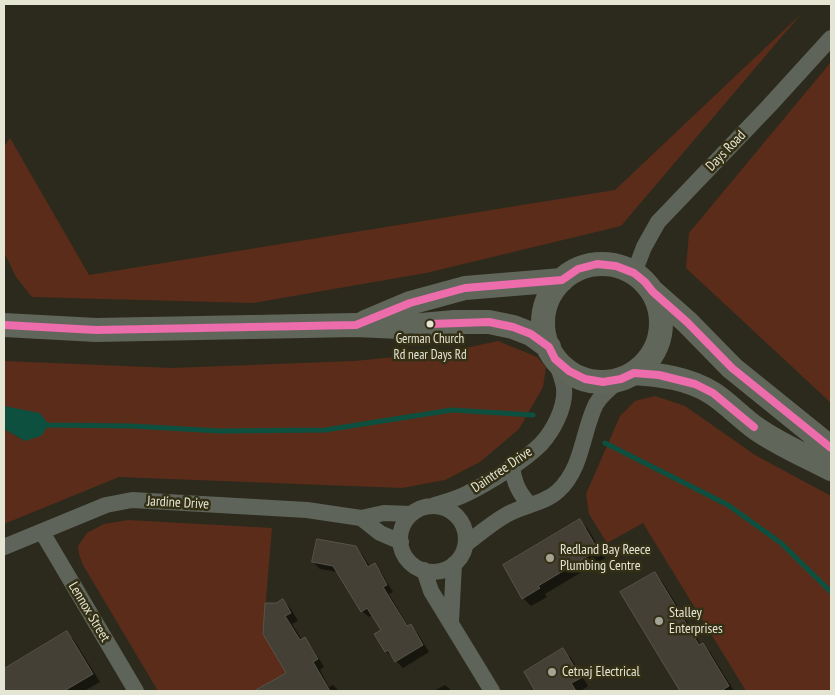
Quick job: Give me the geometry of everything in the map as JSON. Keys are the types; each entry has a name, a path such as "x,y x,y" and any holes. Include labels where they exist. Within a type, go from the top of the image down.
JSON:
{"street":[{"name":"Days Road","path":"634,274 644,247 658,222 831,38"},
{"path":"552,353 544,329 545,311 551,294 562,280 578,269 597,264 616,266 634,274 645,282 732,368 831,448"},
{"path":"356,325 410,303 465,288 562,280"},
{"path":"466,544 507,514 541,502 558,491 579,459 586,430 597,402 648,361 657,346 661,328 660,310 653,292"},
{"path":"4,324 96,330 356,325 400,327 454,322 489,322 513,327 531,334 569,371 585,379 603,382 627,376 659,375 696,384 713,393 755,428 779,444 831,469"},
{"name":"Daintree Drive","path":"432,506 468,494 512,466 540,444 557,419 564,389 552,353"},
{"path":"512,466 514,480 520,494 530,505"},
{"name":"Jardine Drive","path":"4,547 106,505 132,500 307,510 361,518"},
{"path":"432,506 451,510 464,525 466,535 466,544 460,559 440,570 424,570 408,560 403,551 401,531 411,514 421,508 432,506"},
{"path":"361,518 384,513 411,514"},
{"path":"361,518 380,533 401,542"},
{"name":"Lennox Street","path":"42,532 136,691"},
{"path":"451,622 454,564"},
{"path":"424,570 431,591 492,691"}],"shaded area":[{"path":"801,14 621,226 426,273 253,303 32,297 16,277 4,252 4,147 10,138 89,275 615,190"},
{"path":"831,62 831,403 686,268 689,233"},
{"path":"498,341 537,357 546,367 543,387 519,429 480,462 445,480 402,488 119,477 4,524 4,429 25,441 9,407 4,406 4,361 172,368 354,361 447,352"},
{"path":"655,396 685,406 755,455 831,496 831,691 746,691 643,523 607,543 589,514 586,494 620,416 635,401"},
{"path":"4,406 40,413 49,425 41,436 25,441 4,429"},
{"path":"128,520 272,528 263,634 286,673 254,691 158,691 83,565 79,554 78,546 87,533 104,524"}],"building":[{"name":"Redland Bay Reece Plumbing Centre","path":"580,519 598,550 538,586 540,588 522,599 503,565"},
{"path":"317,539 356,546 368,567 375,563 387,585 383,587 407,626 411,624 423,645 395,662 388,650 385,652 374,634 381,630 367,608 361,612 333,566 312,562"},
{"path":"655,572 699,645 703,643 729,686 721,691 680,691 620,592"},
{"path":"283,599 291,613 285,616 300,640 305,637 318,659 313,662 330,691 254,691 286,673 263,634 265,603 276,603"},
{"path":"67,631 93,674 64,691 4,691 4,669"},
{"path":"563,648 581,678 571,683 576,691 535,691 524,672"}],"waterway":[{"path":"43,424 220,431 325,430 452,410 533,415"},
{"path":"605,443 728,505 781,543 831,592"}],"transit line":[{"path":"4,325 96,330 356,325 410,303 465,288 562,280 578,269 597,264 616,266 634,273 645,282 732,368 831,448"},
{"path":"430,324 489,322 513,327 531,334 549,347 555,359 569,371 585,379 603,382 621,379 634,373 659,375 695,384 713,393 754,427"}],"place":[{"name":"German Church Rd near Days Rd","path":"430,324"},
{"name":"Redland Bay Reece Plumbing Centre","path":"550,558"},
{"name":"Stalley Enterprises","path":"659,621"},
{"name":"Cetnaj Electrical","path":"552,672"}]}
